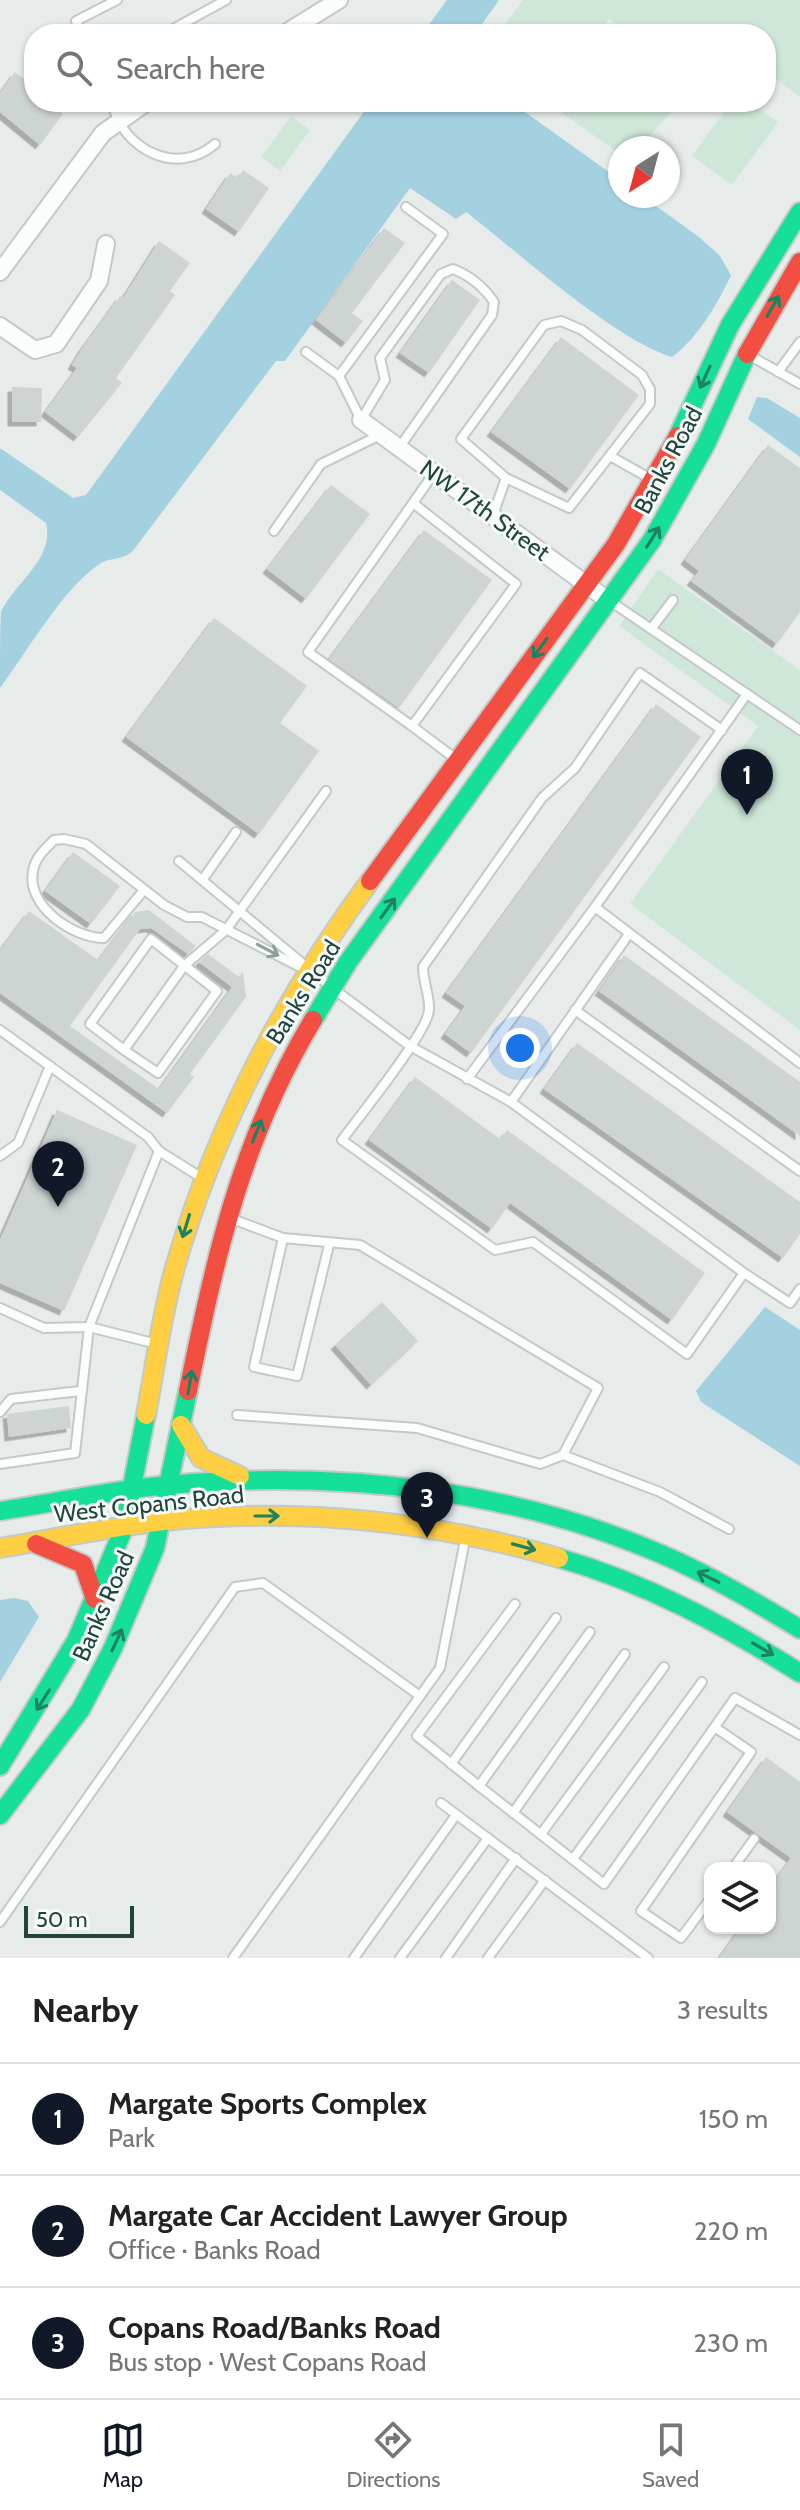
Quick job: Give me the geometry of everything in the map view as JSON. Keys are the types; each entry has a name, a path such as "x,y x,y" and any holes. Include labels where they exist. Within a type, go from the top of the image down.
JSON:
{"street":[{"path":"300,24 339,0"},
{"path":"0,272 103,133 133,112"},
{"name":"Banks Road","path":"0,1766 50,1689 95,1599 124,1528 173,1274 203,1179 238,1097 310,966 586,585 655,481 730,325 800,212"},
{"path":"0,326 35,350 56,344 99,281 106,244"},
{"name":"Banks Road","path":"0,1815 81,1709 129,1613 161,1524 205,1296 227,1217 265,1112 301,1038 331,987 609,601 681,492 747,354 800,262"},
{"name":"NW 17th Street","path":"361,420 609,601"},
{"path":"181,1425 201,1458 248,1480"},
{"name":"West Copans Road","path":"0,1511 167,1485 248,1480 370,1481 531,1510 599,1530 671,1559 737,1591 800,1629"},
{"name":"West Copans Road","path":"0,1548 196,1518 271,1516 368,1520 466,1534 526,1546 657,1594 715,1622 800,1673"},
{"path":"31,1542 64,1553 83,1564 95,1599"}],"lane":[{"path":"77,24 76,21 117,0"},
{"path":"182,24 226,0"},
{"path":"114,112 117,123 143,148 175,161 196,157 215,144"},
{"path":"339,376 443,234 406,207"},
{"path":"361,420 385,380 380,358 441,274 453,269 468,275 485,289 494,302 492,315 399,448"},
{"path":"561,321 582,330 642,375 650,389 650,404 569,508 506,478 461,439 544,325 561,321"},
{"path":"778,372 800,342"},
{"path":"306,352 339,376 361,420"},
{"path":"747,354 800,384"},
{"path":"274,531 321,464 382,434"},
{"path":"610,456 655,481"},
{"path":"434,473 308,652 458,761"},
{"path":"493,516 506,478"},
{"path":"412,726 516,584 413,503"},
{"path":"651,629 673,600"},
{"path":"609,601 800,730"},
{"path":"722,730 640,673 575,768 542,798 423,967 430,1012 410,1046 342,1140 495,1250 533,1242 687,1354 744,1273"},
{"path":"467,1079 747,694"},
{"path":"124,1050 184,966 226,930 326,791"},
{"path":"203,879 236,832"},
{"path":"144,890 104,938 92,938 78,933 44,907 32,881 33,868 54,840 78,841 176,912 202,917 300,967 310,966"},
{"path":"179,861 310,966 331,987 410,1046 511,1102 744,1273 790,1303 800,1289"},
{"path":"595,907 800,1063"},
{"path":"511,1102 629,934"},
{"path":"151,939 184,966 217,991 158,1073 90,1024 151,939"},
{"path":"575,1010 800,1171"},
{"path":"0,1030 148,1137 159,1151 203,1179"},
{"path":"0,1156 18,1143 50,1066"},
{"path":"0,1464 75,1453 89,1327 159,1151"},
{"path":"227,1217 283,1238 329,1245 360,1245 598,1388 563,1455 540,1464 417,1428 237,1415"},
{"path":"283,1238 254,1367 297,1376 329,1245"},
{"path":"0,1308 44,1328 89,1327 158,1345"},
{"path":"0,1412 11,1399 80,1391"},
{"path":"563,1455 660,1492 729,1529"},
{"path":"233,1958 440,1668 466,1534"},
{"path":"0,1922 235,1587 263,1583 420,1696"},
{"path":"515,1604 417,1736 604,1884 735,1698 800,1735"},
{"path":"451,1764 556,1618"},
{"path":"479,1786 590,1632"},
{"path":"513,1813 625,1654"},
{"path":"541,1834 664,1667"},
{"path":"573,1859 702,1682"},
{"path":"704,1907 681,1938 641,1911 751,1752 716,1728"},
{"path":"441,1803 648,1958"},
{"path":"354,1958 456,1815"},
{"path":"400,1958 488,1838"},
{"path":"737,1862 754,1839"},
{"path":"446,1958 516,1858"},
{"path":"488,1958 545,1880"}],"green space":[{"path":"523,0 800,0 800,97 776,79 776,24 616,24 609,19 605,24 505,24"},
{"path":"562,112 671,112 650,136 608,136 608,146"},
{"path":"724,112 764,112 778,122 732,185 692,156"},
{"path":"291,116 310,130 280,171 261,157"},
{"path":"658,569 800,670 800,1030 630,904 758,726 619,626"}],"water":[{"path":"447,0 499,0 482,24 429,24"},
{"path":"364,112 525,112 608,171 608,208 659,208 720,256 731,275 714,308 690,340 672,357 648,347 595,314 466,212 456,219 410,188 285,361 276,361 132,552 102,563 72,589 0,688 1,612 39,559 47,536 46,523 0,490 0,448 73,498 86,495"},
{"path":"757,397 767,398 800,418 800,457 748,419"},
{"path":"765,1307 800,1330 800,1466 701,1402 696,1391"},
{"path":"14,1598 28,1601 39,1617 0,1682 0,1600"}],"building":[{"path":"15,72 24,79 24,112 63,114 40,145 0,112 0,93"},
{"path":"243,170 269,188 239,232 206,209 230,173 237,178"},
{"path":"384,228 405,243 352,313 363,321 346,343 316,320"},
{"path":"159,241 190,263 170,291 175,295 116,378 122,383 78,437 45,412 77,368 72,365 83,347 120,296 123,298"},
{"path":"452,280 480,300 429,373 400,353"},
{"path":"561,337 639,395 570,489 491,432"},
{"path":"12,387 42,388 41,422 12,422"},
{"path":"768,445 800,468 800,612 777,644 691,581 699,571 685,560"},
{"path":"331,485 370,514 306,599 267,569"},
{"path":"424,530 492,580 399,708 329,659"},
{"path":"214,618 307,686 280,723 319,751 259,834 126,737"},
{"path":"656,704 701,737 471,1053 445,1034 465,1006 446,993"},
{"path":"73,852 120,886 91,924 45,891"},
{"path":"149,910 196,946 188,954 151,928 140,929 70,1026 159,1089 232,987 199,962 208,954 239,977 243,971 246,997 190,1074 194,1077 167,1113 0,993 0,950 29,911 98,960 135,912"},
{"path":"624,955 800,1082 800,1136 599,991"},
{"path":"577,1043 800,1202 800,1234 783,1258 544,1089"},
{"path":"415,1077 500,1139 507,1130 705,1273 672,1320 510,1203 492,1229 369,1140"},
{"path":"57,1110 137,1145 64,1311 0,1283 0,1240"},
{"path":"382,1302 418,1341 371,1385 335,1345"},
{"path":"69,1406 71,1428 9,1437 7,1414"},
{"path":"766,1757 800,1782 800,1958 719,1958 736,1934 776,1934 776,1879 791,1858 727,1812"}],"traffic: fast":[{"path":"678,436 730,325 800,212"},
{"path":"313,1020 348,962 652,540 706,444 747,354"},
{"path":"0,1815 81,1709 113,1648 155,1548 188,1391"},
{"path":"0,1766 76,1641 124,1528 146,1415"},
{"path":"0,1511 168,1485 252,1480 371,1484 431,1491 490,1501 605,1532 697,1571 800,1629"},
{"path":"559,1558 623,1580 684,1607 800,1673"}],"traffic: slow":[{"path":"146,1415 169,1289 209,1167 254,1067 280,1019 370,881"},
{"path":"181,1425 201,1458 240,1476"},
{"path":"0,1548 173,1520 289,1516 426,1528 559,1558"}],"traffic: jam":[{"path":"747,354 800,262"},
{"path":"370,881 616,544 678,436"},
{"path":"188,1391 221,1246 249,1155 288,1065 313,1020"},
{"path":"36,1544 83,1564 95,1599"}],"place":[{"name":"Margate Sports Complex","path":"747,815"},
{"name":"Margate Car Accident Lawyer Group","path":"58,1207"},
{"name":"Copans Road/Banks Road","path":"427,1538"}]}
